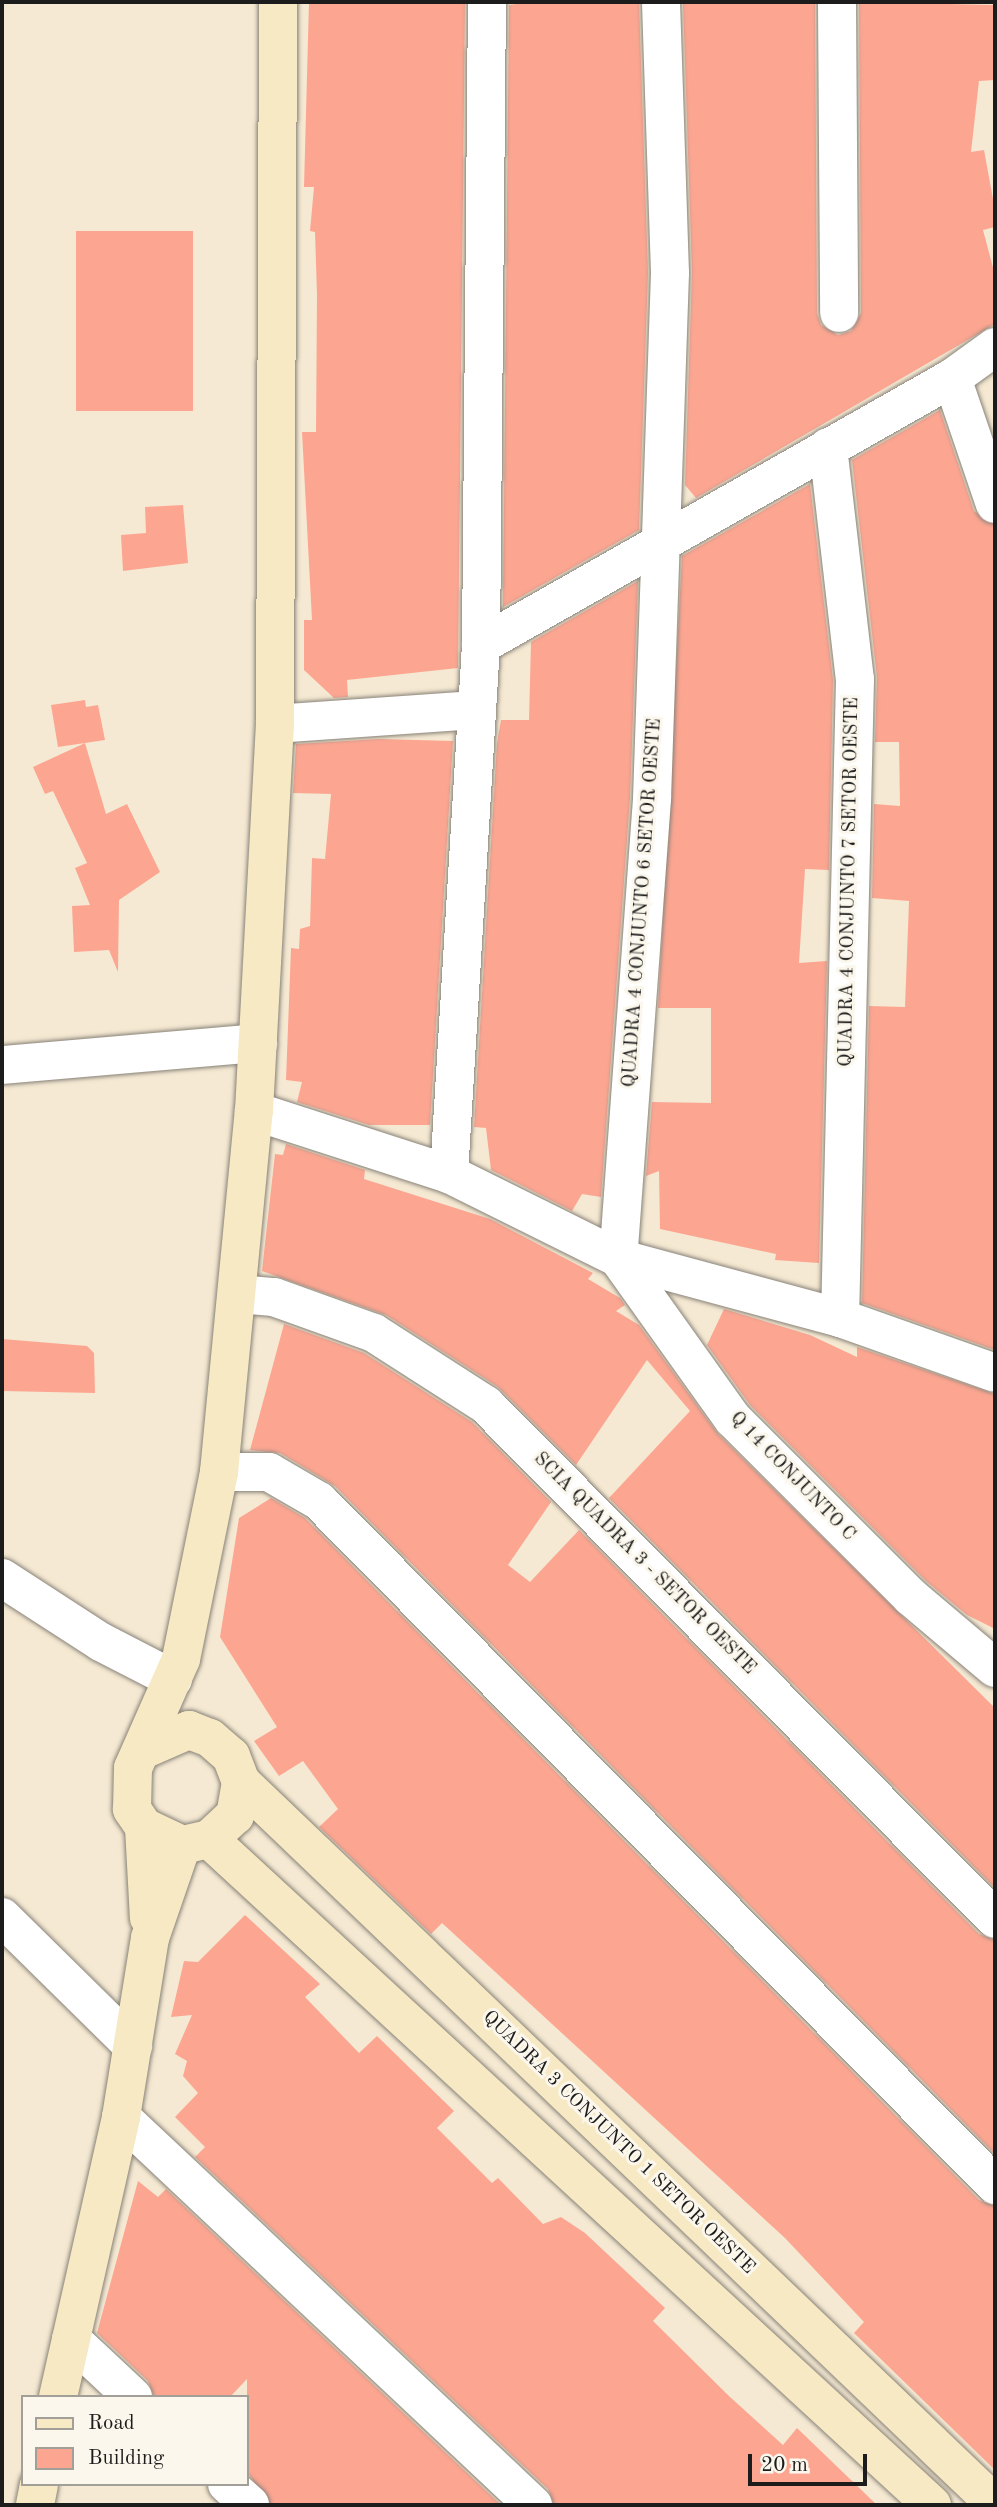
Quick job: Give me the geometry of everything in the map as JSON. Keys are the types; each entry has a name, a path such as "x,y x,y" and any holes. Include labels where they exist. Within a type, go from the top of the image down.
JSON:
{"street":[{"path":"58,2395 121,2117 150,1938 144,1827 132,1809 133,1768 145,1749 177,1669 219,1472 238,1294 254,1111 275,724 278,2"},
{"path":"449,1174 481,645 487,2"},
{"name":"QUADRA 4 CONJUNTO 6 SETOR OESTE","path":"618,1258 652,799 670,273 661,2"},
{"path":"837,2 839,313"},
{"path":"481,645 660,547 828,447 952,378 995,347"},
{"path":"952,378 995,504"},
{"name":"QUADRA 4 CONJUNTO 7 SETOR OESTE","path":"828,447 855,679 840,1318"},
{"path":"275,724 475,710"},
{"path":"2,1065 258,1043"},
{"path":"254,1111 449,1174 618,1258 840,1318 995,1373"},
{"name":"Q 14 CONJUNTO C","path":"618,1258 733,1419 911,1597 995,1668"},
{"name":"SCIA QUADRA 3 - SETOR OESTE","path":"238,1294 274,1297 374,1333 486,1405 995,1919"},
{"path":"219,1472 269,1472 319,1500 995,2185"},
{"path":"2,1578 101,1642 177,1669 209,1738"},
{"path":"145,1749 189,1730 209,1738 231,1756 241,1782 234,1815 196,1842 150,1938"},
{"name":"QUADRA 3 CONJUNTO 1 SETOR OESTE","path":"241,1782 995,2504"},
{"path":"144,1827 196,1842 932,2505"},
{"path":"2,1917 133,2046"},
{"path":"121,2117 533,2505"},
{"path":"71,2339 131,2395"},
{"path":"35,2505 39,2486"},
{"path":"229,2486 250,2505"}],"building":[{"path":"309,2 465,2 458,668 347,680 348,697 334,698 304,670 304,620 312,620 302,432 316,432 317,295 315,232 310,231 314,187 304,187"},
{"path":"530,2 639,2 648,273 639,530 503,607 509,5"},
{"path":"683,2 815,2 817,313 821,325 838,335 851,331 861,313 859,2 995,5 995,80 979,81 971,152 984,150 995,210 995,227 983,230 995,275 995,324 696,498 685,485 692,272"},
{"path":"76,231 193,231 193,411 76,411"},
{"path":"940,410 974,511 995,525 995,1350 862,1303 869,1006 905,1007 909,901 872,898 874,804 900,806 899,742 875,742 877,677 852,460"},
{"path":"810,484 833,680 829,870 805,869 799,963 827,961 819,1263 775,1260 776,1254 660,1229 659,1171 646,1176 652,1102 711,1103 711,1008 658,1008 682,556"},
{"path":"183,505 188,563 123,571 121,535 146,533 145,507"},
{"path":"638,581 630,798 601,1197 582,1194 572,1211 491,1170 486,1128 474,1127 497,743 501,720 529,720 531,642"},
{"path":"85,700 86,707 98,705 105,740 58,747 51,705"},
{"path":"379,739 453,741 430,1125 369,1125 297,1102 302,1082 286,1080 291,948 299,949 300,929 310,926 312,858 325,859 331,794 293,793 296,744"},
{"path":"85,743 106,814 127,804 160,872 119,900 118,972 109,950 74,952 72,906 90,905 75,868 87,863 53,791 45,794 33,767"},
{"path":"286,1144 365,1170 364,1179 490,1219 593,1273 588,1279 620,1298 625,1305 616,1311 639,1325 718,1434 995,1708 995,1888 609,1498 690,1411 647,1360 576,1465 498,1387 386,1315 262,1271 275,1154 283,1155"},
{"path":"724,1309 810,1335 857,1357 857,1347 995,1394 995,1629 967,1615 926,1581 750,1405 707,1345"},
{"path":"284,1324 364,1353 472,1422 551,1502 508,1565 530,1582 579,1530 979,1934 995,1940 995,2154 335,1486 280,1453 250,1450"},
{"path":"2,1339 87,1346 94,1353 95,1393 2,1391"},
{"path":"271,1498 305,1518 979,2200 995,2206 995,2470 854,2333 864,2322 785,2238 442,1923 431,1934 319,1827 338,1809 303,1761 279,1776 254,1741 277,1727 220,1637 239,1518"},
{"path":"245,1915 320,1984 305,1997 359,2053 377,2036 454,2111 437,2128 492,2183 498,2178 543,2224 561,2217 585,2233 665,2308 653,2321 730,2397 783,2445 797,2428 877,2505 554,2505 548,2489 195,2157 205,2147 175,2117 198,2093 183,2076 187,2061 175,2054 192,2015 171,2017 184,1961 198,1962"},
{"path":"138,2181 158,2197 166,2189 501,2505 271,2505 248,2473 247,2379 232,2395 153,2395 148,2381 97,2333"}]}
